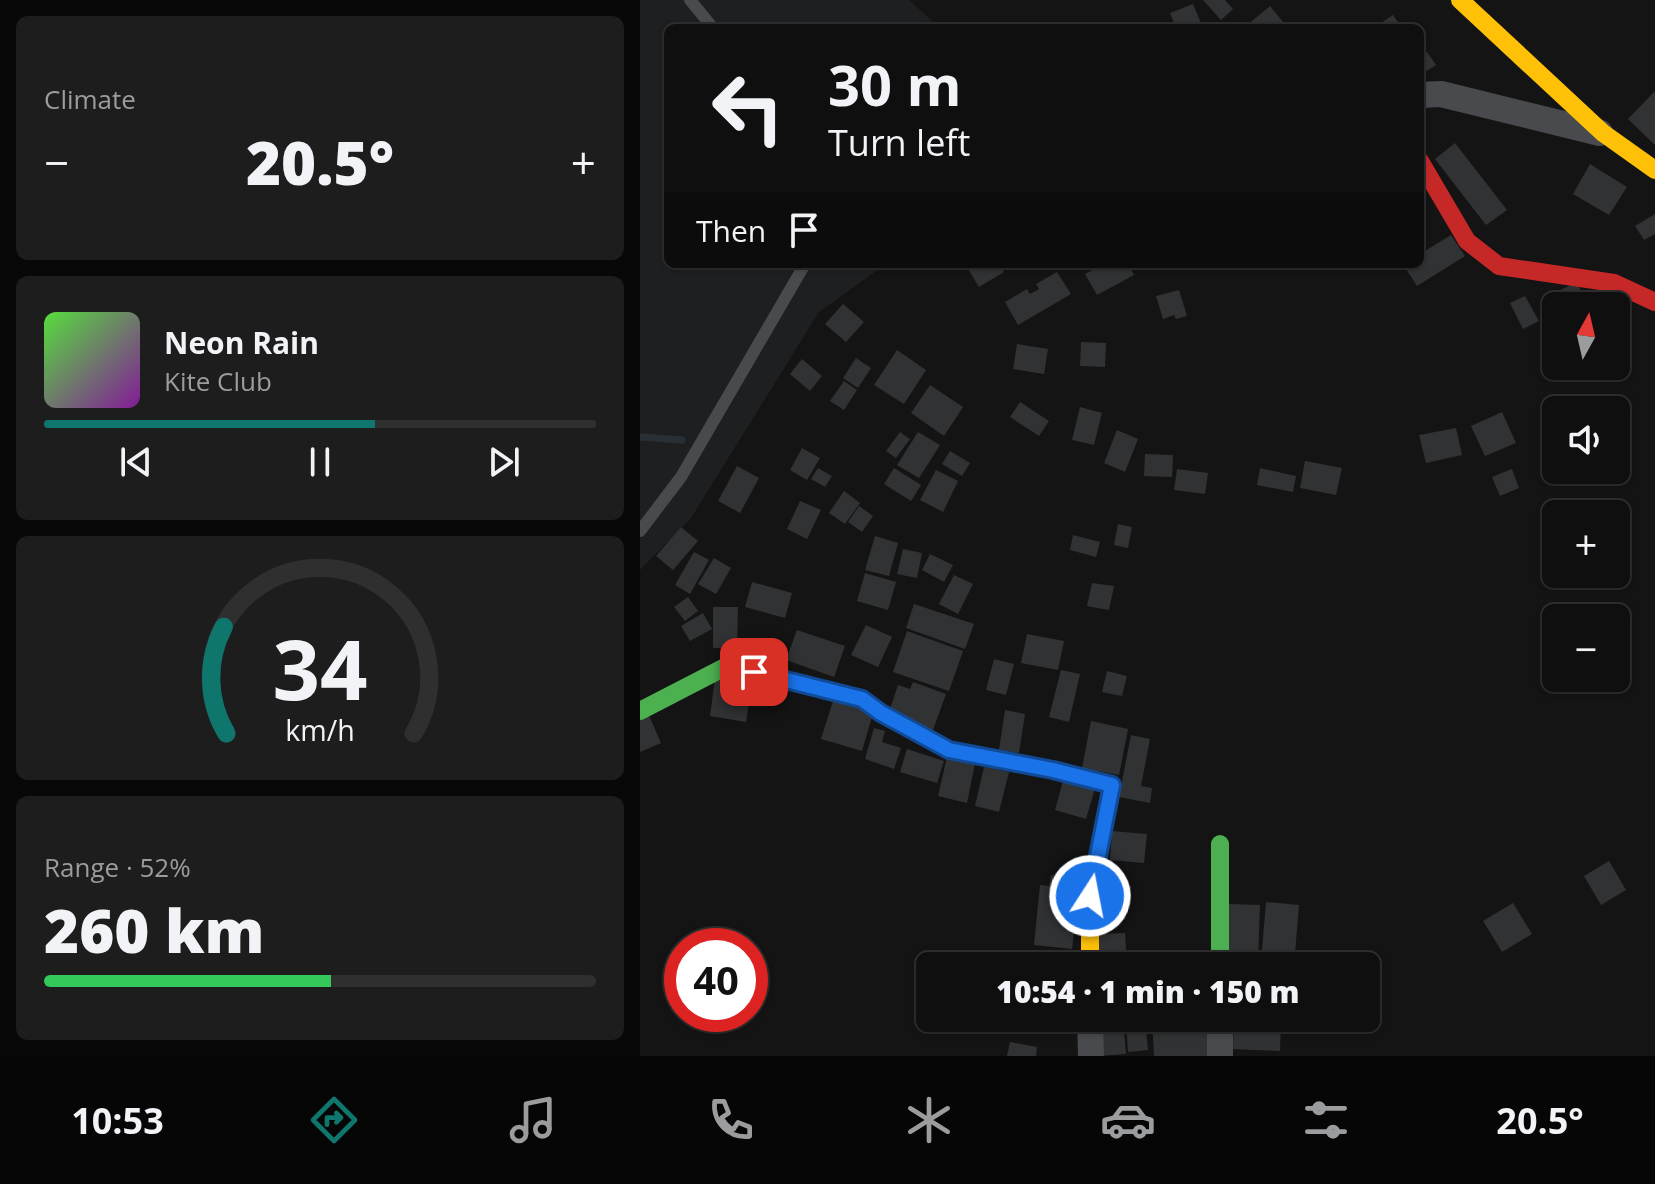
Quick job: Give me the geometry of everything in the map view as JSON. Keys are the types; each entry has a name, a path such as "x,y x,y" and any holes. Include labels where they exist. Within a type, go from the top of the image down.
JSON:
{"street":[{"path":"1460,0 1605,134 1655,170"},
{"path":"1424,95 1441,94 1605,134"},
{"path":"1424,168 1467,241 1499,266 1614,283 1655,302"},
{"path":"640,711 727,666 862,699 881,713 949,750 1112,785 1090,896 1090,952"},
{"path":"1220,844 1220,952"},
{"path":"1090,1032 1091,1056"},
{"path":"1220,1032 1220,1056"}],"lane":[{"path":"690,0 710,24"},
{"path":"640,531 681,477 803,268"}],"shaded area":[{"path":"640,0 909,0 936,24 664,24 664,268 880,268 819,312 691,518 640,570"}],"building":[{"path":"1203,0 1225,0 1233,9 1221,20"},
{"path":"1193,4 1201,24 1174,24 1170,13"},
{"path":"1270,6 1285,24 1253,24 1251,22"},
{"path":"1393,15 1399,24 1380,24"},
{"path":"1427,52 1436,65 1424,72 1424,54"},
{"path":"1655,91 1655,145 1628,119"},
{"path":"1455,143 1507,210 1486,225 1435,159"},
{"path":"1590,164 1627,187 1609,215 1573,194"},
{"path":"1655,214 1655,234 1644,240 1635,226"},
{"path":"1451,235 1465,256 1417,286 1406,268 1424,268 1424,252"},
{"path":"967,268 1002,268 1004,272 979,287"},
{"path":"1096,268 1130,268 1134,275 1097,295 1085,274"},
{"path":"1057,272 1071,294 1018,325 1005,302 1027,289 1030,294 1039,289 1036,284"},
{"path":"1577,282 1581,292 1556,292"},
{"path":"1179,290 1187,316 1176,319 1174,315 1163,319 1156,296"},
{"path":"1525,296 1539,321 1523,329 1510,303"},
{"path":"843,304 864,322 846,342 825,324"},
{"path":"1081,342 1106,343 1105,367 1080,366"},
{"path":"1017,344 1048,349 1044,374 1013,369"},
{"path":"897,350 926,370 904,404 874,385"},
{"path":"856,358 871,368 858,388 843,378"},
{"path":"802,359 822,376 810,391 790,374"},
{"path":"844,381 857,390 844,410 830,401"},
{"path":"930,385 963,407 944,436 911,413"},
{"path":"1020,402 1049,421 1039,436 1010,417"},
{"path":"1080,407 1102,413 1094,445 1072,440"},
{"path":"1502,412 1516,443 1485,456 1471,426"},
{"path":"1456,428 1462,455 1426,463 1419,435"},
{"path":"1117,430 1138,439 1125,472 1104,463"},
{"path":"900,432 910,439 896,458 886,451"},
{"path":"918,432 940,445 919,478 897,465"},
{"path":"802,448 820,458 807,480 790,470"},
{"path":"950,451 970,463 962,476 942,464"},
{"path":"1145,454 1173,455 1172,477 1144,476"},
{"path":"1305,461 1342,468 1336,495 1300,488"},
{"path":"737,466 759,478 740,513 718,501"},
{"path":"818,468 832,476 825,487 811,479"},
{"path":"894,468 921,485 911,501 884,484"},
{"path":"1260,468 1296,476 1293,492 1257,485"},
{"path":"1177,469 1208,473 1205,494 1174,490"},
{"path":"1512,469 1519,488 1500,496 1492,477"},
{"path":"936,470 958,481 943,512 920,500"},
{"path":"844,491 860,503 845,524 829,513"},
{"path":"800,501 821,510 807,539 787,529"},
{"path":"859,506 873,516 862,532 848,522"},
{"path":"1118,524 1132,527 1128,548 1114,545"},
{"path":"681,527 698,541 673,570 656,556"},
{"path":"1073,535 1100,542 1096,557 1070,550"},
{"path":"875,536 898,543 889,576 865,570"},
{"path":"903,549 922,553 917,578 897,574"},
{"path":"694,552 709,560 690,594 675,585"},
{"path":"930,554 953,565 944,582 922,570"},
{"path":"714,558 731,568 716,594 698,584"},
{"path":"865,573 896,582 888,610 857,601"},
{"path":"954,575 973,584 958,614 939,604"},
{"path":"752,582 792,593 785,618 745,607"},
{"path":"1092,583 1114,586 1109,610 1087,606"},
{"path":"688,597 698,611 685,621 674,607"},
{"path":"914,604 974,624 965,649 906,628"},
{"path":"713,607 738,607 737,648 713,648"},
{"path":"703,613 712,629 690,641 681,626"},
{"path":"866,625 892,637 878,667 851,655"},
{"path":"797,630 845,646 834,677 786,660"},
{"path":"907,631 963,651 949,691 893,672"},
{"path":"1027,634 1064,641 1058,670 1021,663"},
{"path":"994,659 1014,664 1006,695 986,690"},
{"path":"1061,670 1080,674 1069,722 1049,717"},
{"path":"1107,671 1127,676 1122,696 1102,692"},
{"path":"715,679 752,684 746,722 710,716"},
{"path":"913,682 946,694 933,730 888,715 898,685 910,689"},
{"path":"834,698 874,710 862,751 821,739"},
{"path":"1005,710 1025,714 1019,753 999,750"},
{"path":"648,713 661,743 640,752 640,716"},
{"path":"1091,721 1128,729 1119,775 1082,768"},
{"path":"874,728 885,731 882,742 901,748 894,769 865,759"},
{"path":"1131,735 1150,739 1141,786 1152,788 1150,803 1119,797"},
{"path":"907,749 944,761 937,783 900,772"},
{"path":"947,757 975,763 967,803 938,796"},
{"path":"984,767 1009,772 999,812 975,806"},
{"path":"1064,777 1096,785 1086,819 1055,810"},
{"path":"1112,831 1147,834 1144,863 1110,860"},
{"path":"1609,861 1626,890 1601,905 1584,876"},
{"path":"1051,875 1073,877 1072,881 1079,888 1072,949 1034,945 1040,885 1049,886"},
{"path":"1102,885 1131,886 1131,901 1102,900"},
{"path":"1266,902 1299,905 1295,952 1262,952"},
{"path":"1513,903 1532,934 1502,952 1483,921"},
{"path":"1228,904 1260,905 1258,952 1227,952"},
{"path":"1125,933 1126,952 1098,952 1097,934"},
{"path":"1096,1032 1124,1032 1126,1054 1098,1056"},
{"path":"1127,1032 1146,1032 1148,1050 1128,1052"},
{"path":"1153,1032 1211,1032 1213,1056 1154,1056"},
{"path":"1234,1032 1281,1032 1280,1051 1233,1049"},
{"path":"1010,1042 1037,1047 1036,1056 1007,1056"}],"waterway":[{"path":"640,437 682,440"}],"traffic: fast":[{"path":"640,711 727,666 862,699 881,713 949,750 1005,761"},
{"path":"1220,844 1220,952"}],"traffic: slow":[{"path":"1460,0 1603,133 1655,170"},
{"path":"1005,761 1112,785 1090,896 1090,952"}],"traffic: jam":[{"path":"1424,168 1467,241 1499,266 1614,283 1655,302"}],"route":[{"path":"754,672 862,699 881,713 949,750 1112,785 1090,896"}]}
